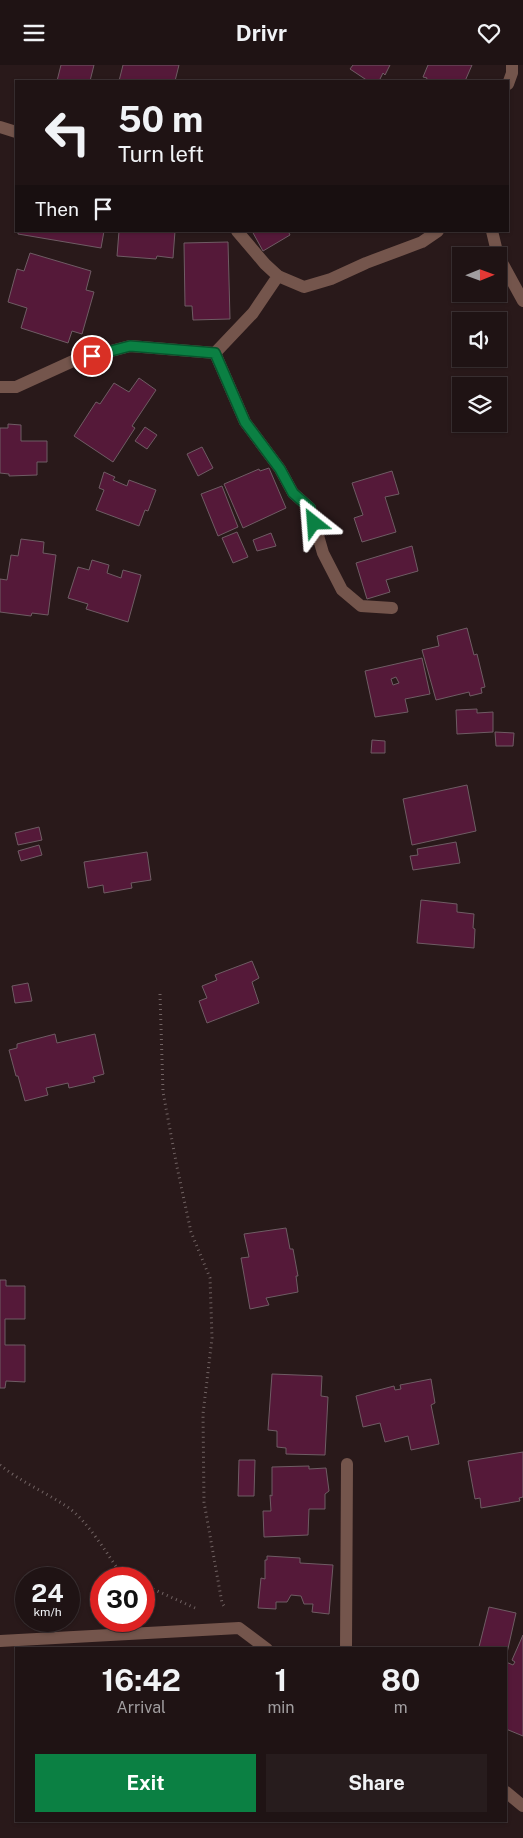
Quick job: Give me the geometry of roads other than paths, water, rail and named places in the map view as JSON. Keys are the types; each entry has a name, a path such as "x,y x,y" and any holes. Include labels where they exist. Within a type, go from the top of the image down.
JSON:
{"street":[{"path":"509,81 512,65"},
{"path":"0,127 15,132"},
{"path":"238,232 278,276 304,287 332,279 366,263 422,242 437,232"},
{"path":"492,232 496,247"},
{"path":"508,275 523,301"},
{"path":"215,353 254,313 278,276"},
{"path":"0,387 16,387 73,361 130,346 215,353"},
{"path":"215,353 245,422 280,469 293,493 310,508 322,553 342,590 361,606 392,608"},
{"path":"346,1647 347,1464"},
{"path":"0,1641 239,1628 264,1647"},
{"path":"507,1793 523,1806"}]}
